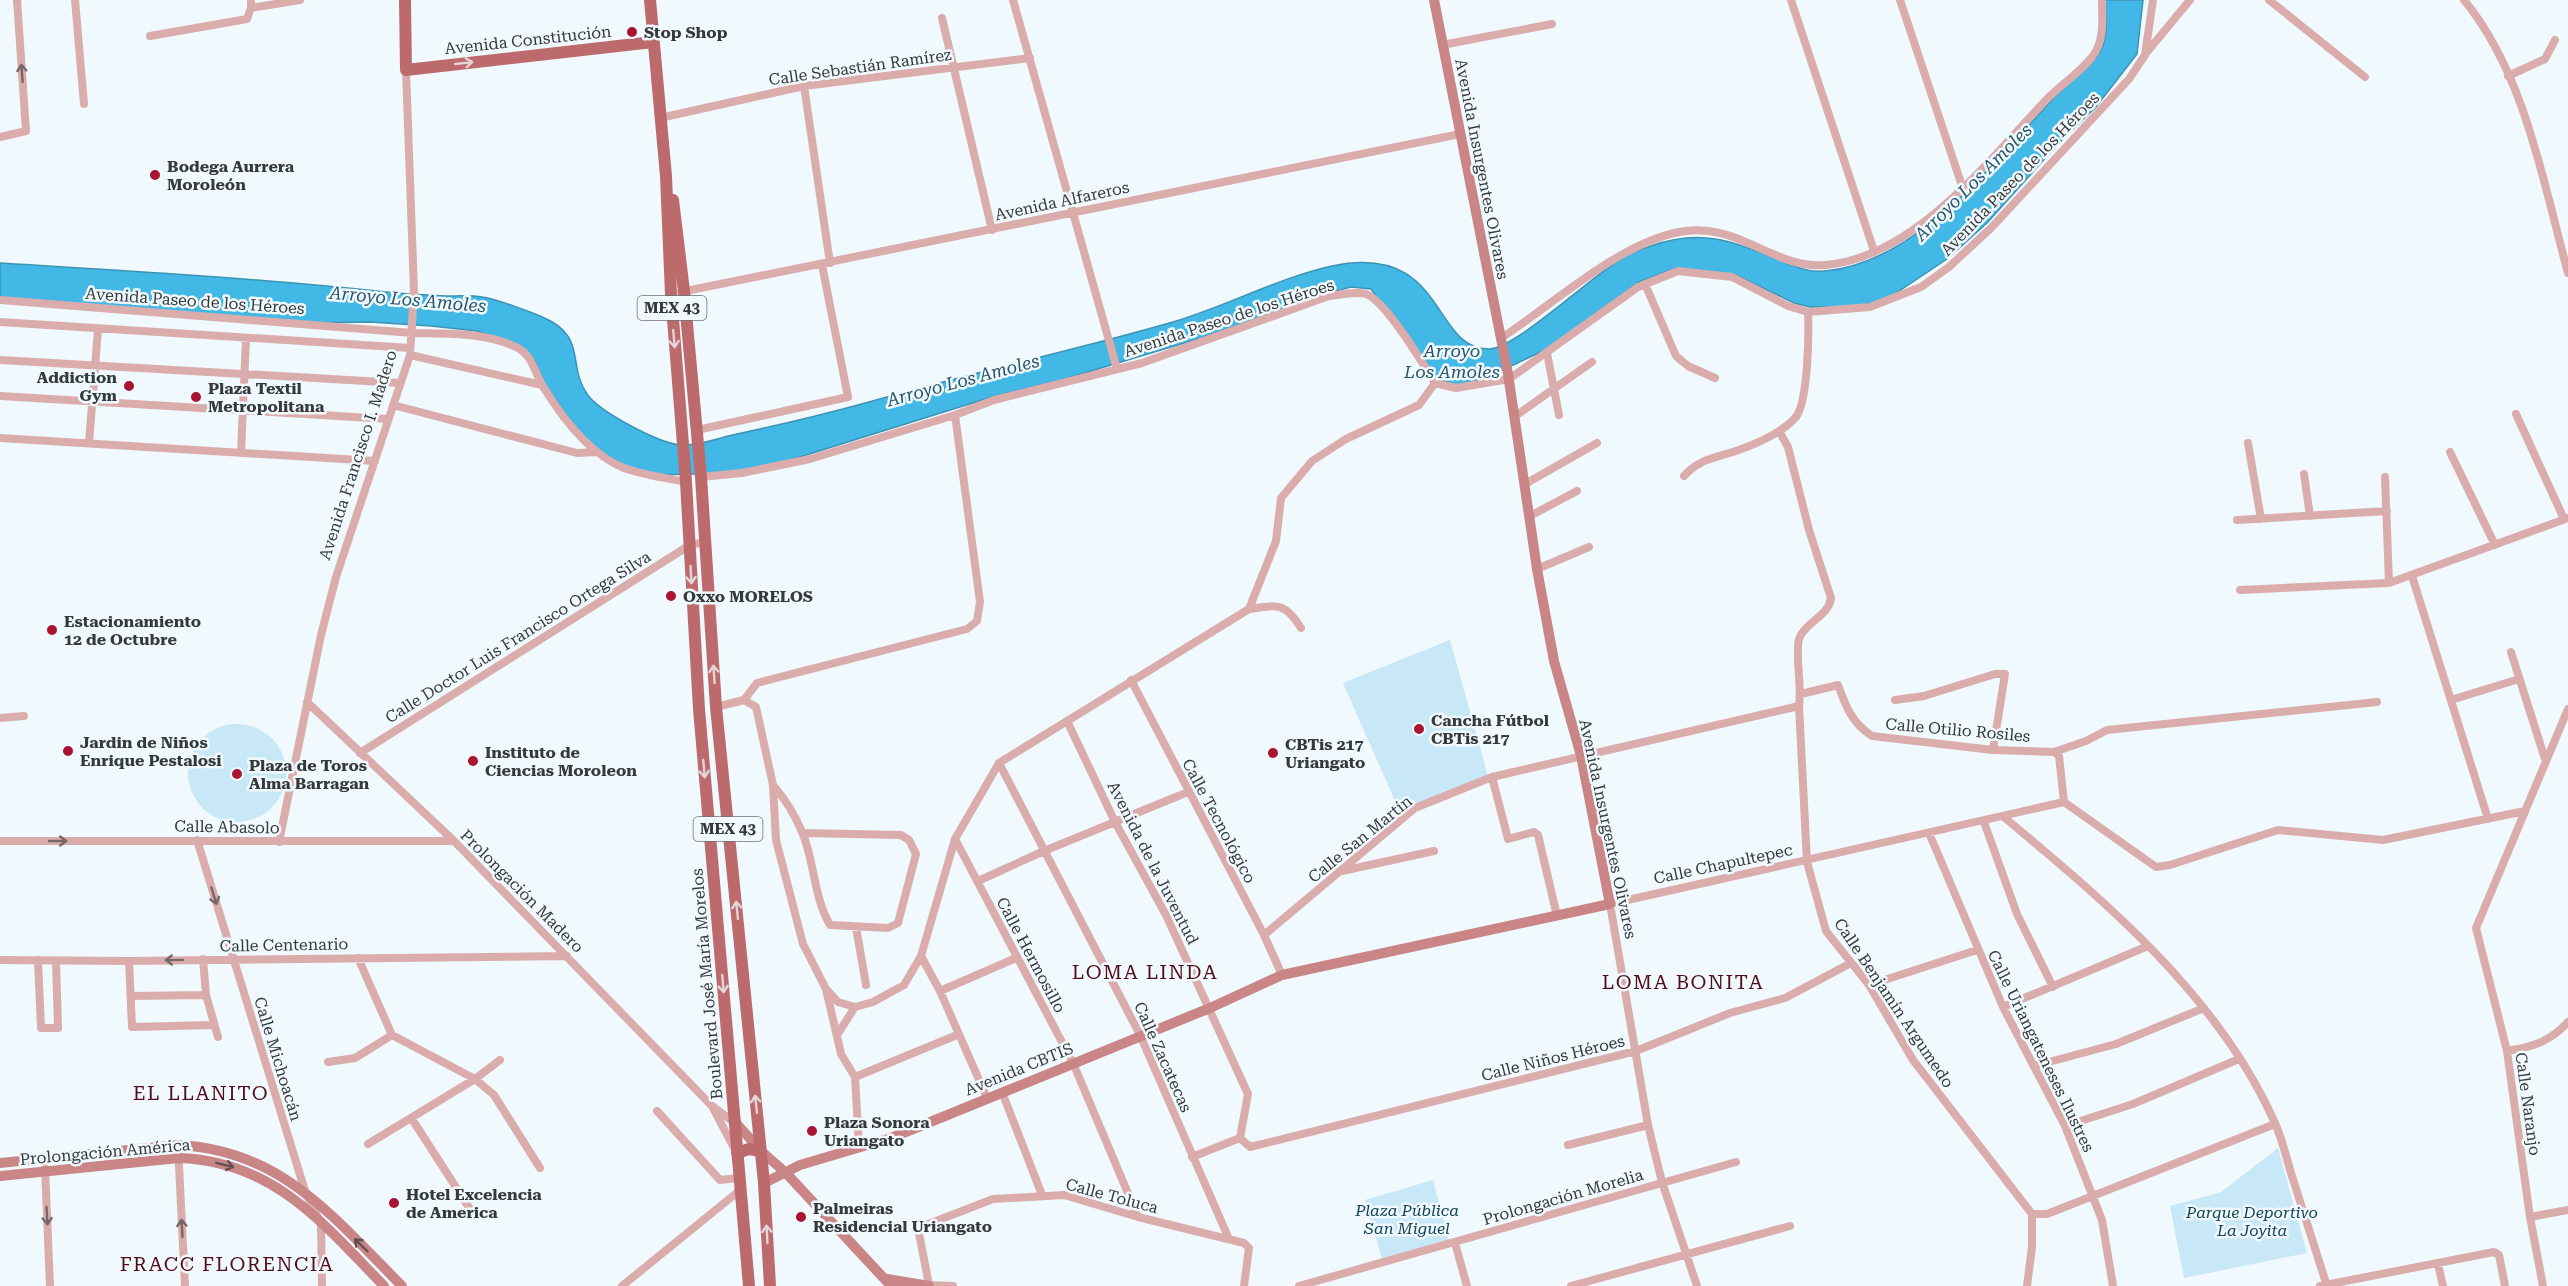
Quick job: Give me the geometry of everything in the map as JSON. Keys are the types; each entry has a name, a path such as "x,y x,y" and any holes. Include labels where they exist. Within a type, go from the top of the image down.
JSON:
{"main road":[{"name":"Avenida Francisco I. Madero","path":"405,0 406,70"},
{"name":"MEX 43","path":"650,0 666,176 672,195 684,291 701,475 716,707 764,1183 770,1286"},
{"name":"Avenida Constitución","path":"406,70 653,42"},
{"name":"Boulevard José María Morelos","path":"666,176 671,294 686,478 699,709 749,1286"},
{"path":"737,1153 749,1149 761,1151"},
{"path":"739,1185 748,1194 757,1192 764,1183"}],"street":[{"path":"0,137 26,131 17,0"},
{"path":"75,0 84,104"},
{"path":"150,36 247,19 251,4 300,0"},
{"path":"1013,0 1117,368"},
{"name":"Avenida Insurgentes Olivares","path":"1434,0 1508,377 1554,661 1581,756 1610,904 1648,1125 1662,1182 1697,1286"},
{"path":"1791,0 1874,251"},
{"path":"1899,0 1962,186"},
{"name":"Avenida Paseo de los Héroes","path":"1501,341 1625,252 1675,233 1698,230 1717,232 1736,237 1800,264 1813,266 1829,265 1887,245 1942,207 2048,98 2092,57 2099,45 2102,31 2102,0"},
{"name":"Avenida Paseo de los Héroes","path":"701,475 742,473 810,459 955,415 994,400 1142,363 1329,296 1350,293 1368,295 1389,315 1435,383 1456,388 1508,377 1547,353 1645,284 1678,271 1732,277 1788,306 1808,312 1870,307 1921,287 1942,273 1992,227 2045,172 2129,79 2145,55 2153,0"},
{"path":"2145,55 2190,0"},
{"path":"2269,0 2365,77"},
{"path":"2464,0 2480,20 2519,98 2568,273"},
{"path":"942,18 992,230"},
{"path":"1442,45 1552,24"},
{"path":"2508,76 2545,59 2555,40"},
{"name":"Calle Sebastián Ramírez","path":"660,118 804,86 1030,58"},
{"name":"Avenida Francisco I. Madero","path":"279,842 307,702 336,577 410,351 414,291 406,70"},
{"path":"697,434 849,397 826,264 804,86"},
{"name":"Avenida Alfareros","path":"671,294 1460,134"},
{"path":"1645,284 1676,356 1688,366 1715,378"},
{"name":"Avenida Paseo de los Héroes","path":"0,300 477,335 517,348 533,362 542,385 573,428 597,452 623,468 686,478"},
{"path":"1684,476 1694,464 1739,450 1779,431 1797,415 1802,398 1810,340 1808,312"},
{"path":"0,322 410,351 542,385"},
{"path":"89,443 93,366 98,329"},
{"path":"241,453 246,339"},
{"path":"1547,353 1559,415"},
{"path":"0,360 400,383"},
{"path":"1514,417 1592,362"},
{"path":"1249,609 1276,541 1281,498 1312,461 1346,438 1419,405 1435,383"},
{"path":"0,396 388,419"},
{"path":"393,405 577,453 597,452"},
{"path":"2240,590 2390,583 2566,519 2516,414"},
{"path":"716,707 744,700 757,683 968,629 977,621 980,602 955,415"},
{"name":"Calle Benjamín Argumedo","path":"1779,431 1788,447 1809,530 1832,598 1830,605 1803,632 1799,640 1801,694 1799,706 1807,862 1826,931 1869,985 1913,1060 2032,1214"},
{"path":"0,438 375,461"},
{"path":"1525,484 1597,443"},
{"path":"2248,443 2261,519"},
{"path":"2450,452 2495,545"},
{"path":"2304,474 2310,516"},
{"path":"2385,477 2390,583"},
{"path":"1530,516 1577,491"},
{"path":"2237,520 2387,511"},
{"path":"690,545 705,542"},
{"name":"Calle Doctor Luis Francisco Ortega Silva","path":"360,753 690,545"},
{"path":"1538,569 1589,547"},
{"path":"2412,576 2488,819"},
{"path":"826,989 838,1002 855,1007 873,1002 904,985 921,956 955,839 999,763 1068,723 1131,680 1249,609 1283,607 1291,612 1301,628"},
{"path":"2511,652 2545,759"},
{"path":"1895,700 1924,696 1995,674 2005,674 1993,750"},
{"path":"2451,700 2519,679"},
{"name":"Calle Tecnológico","path":"1131,680 1264,935 1282,975"},
{"name":"Calle Otilio Rosiles","path":"1801,694 1838,685 1849,715 1859,728 1872,736 1993,750 2054,752"},
{"path":"744,700 756,707 773,785 776,840 803,944 826,989 841,1054 855,1077 859,1148"},
{"name":"Prolongación Madero","path":"307,702 454,841 712,1106 736,1123"},
{"path":"2054,752 2086,741 2107,730 2377,702"},
{"name":"Calle San Martín","path":"1264,935 1415,808 1492,777 1799,706"},
{"path":"2054,752 2059,756 2064,802 2156,867 2170,865 2278,830 2383,840 2524,811 2568,709"},
{"path":"0,718 24,716"},
{"name":"Avenida de la Juventud","path":"1068,723 1115,822 1166,915 1248,1094 1240,1138"},
{"name":"Calle Zacatecas","path":"999,763 1140,1035 1229,1239"},
{"path":"1492,777 1508,839 1537,832 1557,916"},
{"path":"773,785 785,799 803,833 821,910 830,925 888,928 898,923 916,854 909,840 900,835 803,833"},
{"path":"978,881 1044,851 1188,792"},
{"name":"Calle Chapultepec","path":"1282,975 1807,862 2004,818 2064,802"},
{"name":"Calle Naranjo","path":"2524,811 2475,928 2507,1051 2530,1217 2543,1286"},
{"path":"2004,818 2078,879 2148,946 2204,1008 2239,1059 2276,1124 2324,1286 2497,1253 2505,1286"},
{"path":"1984,822 2017,914 2053,987"},
{"name":"Calle Uriangateneses Ilustres","path":"1929,833 2003,1008 2065,1126 2102,1220 2113,1286"},
{"name":"Calle Hermosillo","path":"955,839 1073,1063 1138,1217"},
{"name":"Calle Michoacán","path":"197,840 305,1191 321,1224 322,1286"},
{"name":"Calle Abasolo","path":"0,841 454,841"},
{"path":"1341,871 1434,851"},
{"path":"856,927 866,985"},
{"path":"2003,1008 2148,946"},
{"path":"1869,985 1977,950"},
{"name":"Calle Centenario","path":"0,960 129,961 232,958 567,956"},
{"path":"921,956 940,991 957,1035 987,1098"},
{"path":"358,958 392,1035 475,1079 494,1095 540,1168"},
{"path":"940,991 1016,958"},
{"path":"203,959 206,995 218,1037"},
{"path":"38,960 41,1028 58,1028 56,961"},
{"path":"129,961 132,1027 214,1025"},
{"name":"Calle Niños Héroes","path":"1240,1138 1250,1147 1636,1051 1730,1013 1785,998 1851,963"},
{"name":"Avenida CBTIS","path":"764,1183 800,1165 891,1138 1209,1008 1282,975"},
{"path":"131,996 206,995"},
{"path":"837,1035 855,1007"},
{"path":"2034,1066 2116,1044 2204,1008"},
{"path":"2507,1051 2525,1048 2555,1036 2568,1022"},
{"path":"328,1062 355,1058 392,1035"},
{"path":"855,1077 957,1035"},
{"path":"2065,1126 2133,1104 2239,1059"},
{"path":"368,1144 475,1079 500,1060"},
{"path":"1002,1092 1042,1195"},
{"name":"Prolongación Madero","path":"712,1106 737,1153"},
{"path":"657,1111 720,1180 739,1185"},
{"path":"412,1119 470,1209"},
{"path":"736,1123 889,1282 953,1286"},
{"path":"2027,1286 2032,1247 2032,1214 2046,1214 2276,1124"},
{"path":"1568,1145 1648,1125"},
{"path":"1192,1157 1240,1138"},
{"path":"178,1145 185,1286"},
{"name":"Prolongación América","path":"0,1163 178,1145 199,1146 236,1154 271,1170 305,1191 402,1286"},
{"path":"45,1157 50,1286"},
{"name":"Prolongación América","path":"0,1176 179,1158 199,1159 232,1167 265,1179 302,1204 384,1286"},
{"name":"Prolongación Morelia","path":"1299,1286 1736,1162"},
{"path":"622,1286 739,1185"},
{"name":"Calle Toluca","path":"929,1285 918,1228 993,1199 1064,1195 1138,1217 1244,1243 1249,1248 1244,1286"},
{"path":"2530,1217 2568,1210"},
{"path":"1571,1286 1790,1226"},
{"path":"1455,1243 1467,1286"},
{"path":"2438,1264 2443,1286"}],"green space":[{"name":"Cancha Fútbol CBTis 217","path":"1450,640 1488,776 1399,810 1343,683"},
{"name":"Plaza de Toros Alma Barragan","path":"237,724 256,727 272,738 283,754 286,773 283,792 272,808 256,819 237,822 218,819 202,808 191,792 188,773 191,754 202,738 218,727"},
{"name":"Parque Deportivo La Joyita","path":"2278,1148 2307,1253 2184,1278 2170,1206 2221,1192"},
{"name":"Plaza Pública San Miguel","path":"1433,1180 1449,1240 1382,1259 1365,1200"}],"water":[{"name":"Arroyo Los Amoles","path":"2105,0 2143,0 2137,54 2096,107 2059,143 1987,223 1947,259 1893,295 1874,303 1847,307 1810,307 1794,303 1736,275 1676,268 1639,282 1547,349 1484,379 1457,385 1437,379 1371,289 1351,287 1201,338 1061,380 995,396 771,466 731,473 657,475 625,467 594,447 575,427 544,384 535,361 519,347 477,331 370,322 307,323 0,299 0,263 193,275 401,293 489,298 526,310 555,324 571,341 581,383 594,401 630,426 658,439 680,445 692,445 816,416 1135,333 1173,322 1292,278 1332,266 1369,263 1397,269 1417,282 1456,333 1470,345 1489,349 1519,336 1629,254 1669,241 1701,238 1731,242 1813,271 1825,271 1859,264 1891,250 1922,230 1951,206 2098,55 2105,37"}],"place":[{"name":"Stop Shop","path":"632,32"},
{"name":"Bodega Aurrera Moroleón","path":"155,175"},
{"name":"Addiction Gym","path":"129,386"},
{"name":"Plaza Textil Metropolitana","path":"196,397"},
{"name":"Oxxo MORELOS","path":"671,596"},
{"name":"Estacionamiento 12 de Octubre","path":"52,630"},
{"name":"Cancha Fútbol CBTis 217","path":"1419,729"},
{"name":"Jardin de Niños Enrique Pestalosi","path":"68,751"},
{"name":"CBTis 217 Uriangato","path":"1273,753"},
{"name":"Instituto de Ciencias Moroleon","path":"473,761"},
{"name":"Plaza de Toros Alma Barragan","path":"237,774"},
{"name":"Plaza Sonora Uriangato","path":"812,1131"},
{"name":"Hotel Excelencia de America","path":"394,1203"},
{"name":"Palmeiras Residencial Uriangato","path":"801,1217"}],"district":[{"name":"LOMA LINDA","path":"1145,972"},
{"name":"LOMA BONITA","path":"1683,982"},
{"name":"EL LLANITO","path":"201,1093"},
{"name":"FRACC FLORENCIA","path":"227,1264"}]}
